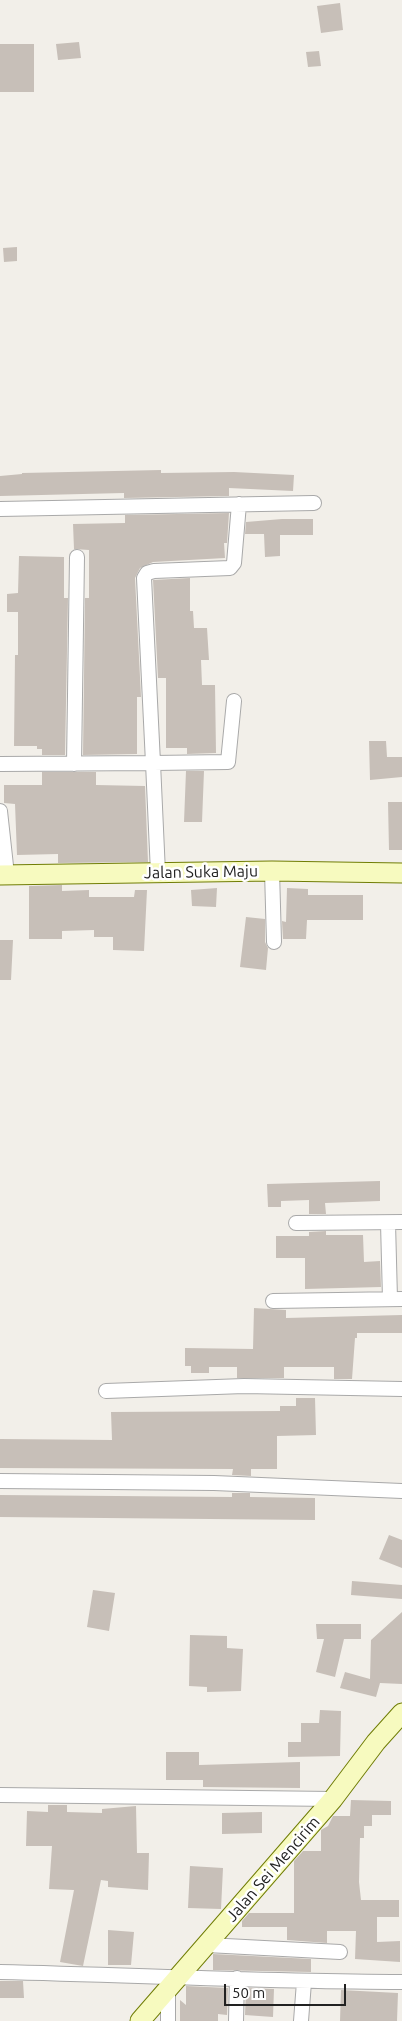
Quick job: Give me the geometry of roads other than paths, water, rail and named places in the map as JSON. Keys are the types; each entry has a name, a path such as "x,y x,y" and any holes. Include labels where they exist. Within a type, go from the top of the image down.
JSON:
{"street":[{"path":"0,509 314,503"},
{"path":"158,873 144,578 147,573 154,571 230,568 234,563 239,504"},
{"path":"74,764 77,557"},
{"path":"0,764 228,762 234,701"},
{"path":"0,811 4,876"},
{"path":"272,871 274,942"},
{"name":"Jalan Suka Maju","path":"4,876 272,871 402,872"},
{"path":"273,1301 396,1299 395,1223 296,1223"},
{"path":"106,1391 244,1386 402,1389"},
{"path":"0,1480 214,1483 402,1491"},
{"name":"Jalan Sei Mencirim","path":"140,2021 333,1799 376,1742 402,1713"},
{"path":"0,1795 333,1799"},
{"path":"207,1945 340,1952"},
{"path":"0,1972 174,1983 238,1978 304,1982 402,1982"},
{"path":"236,2021 238,1978"},
{"path":"301,2021 304,1982"},
{"path":"168,2021 174,1983"}]}
